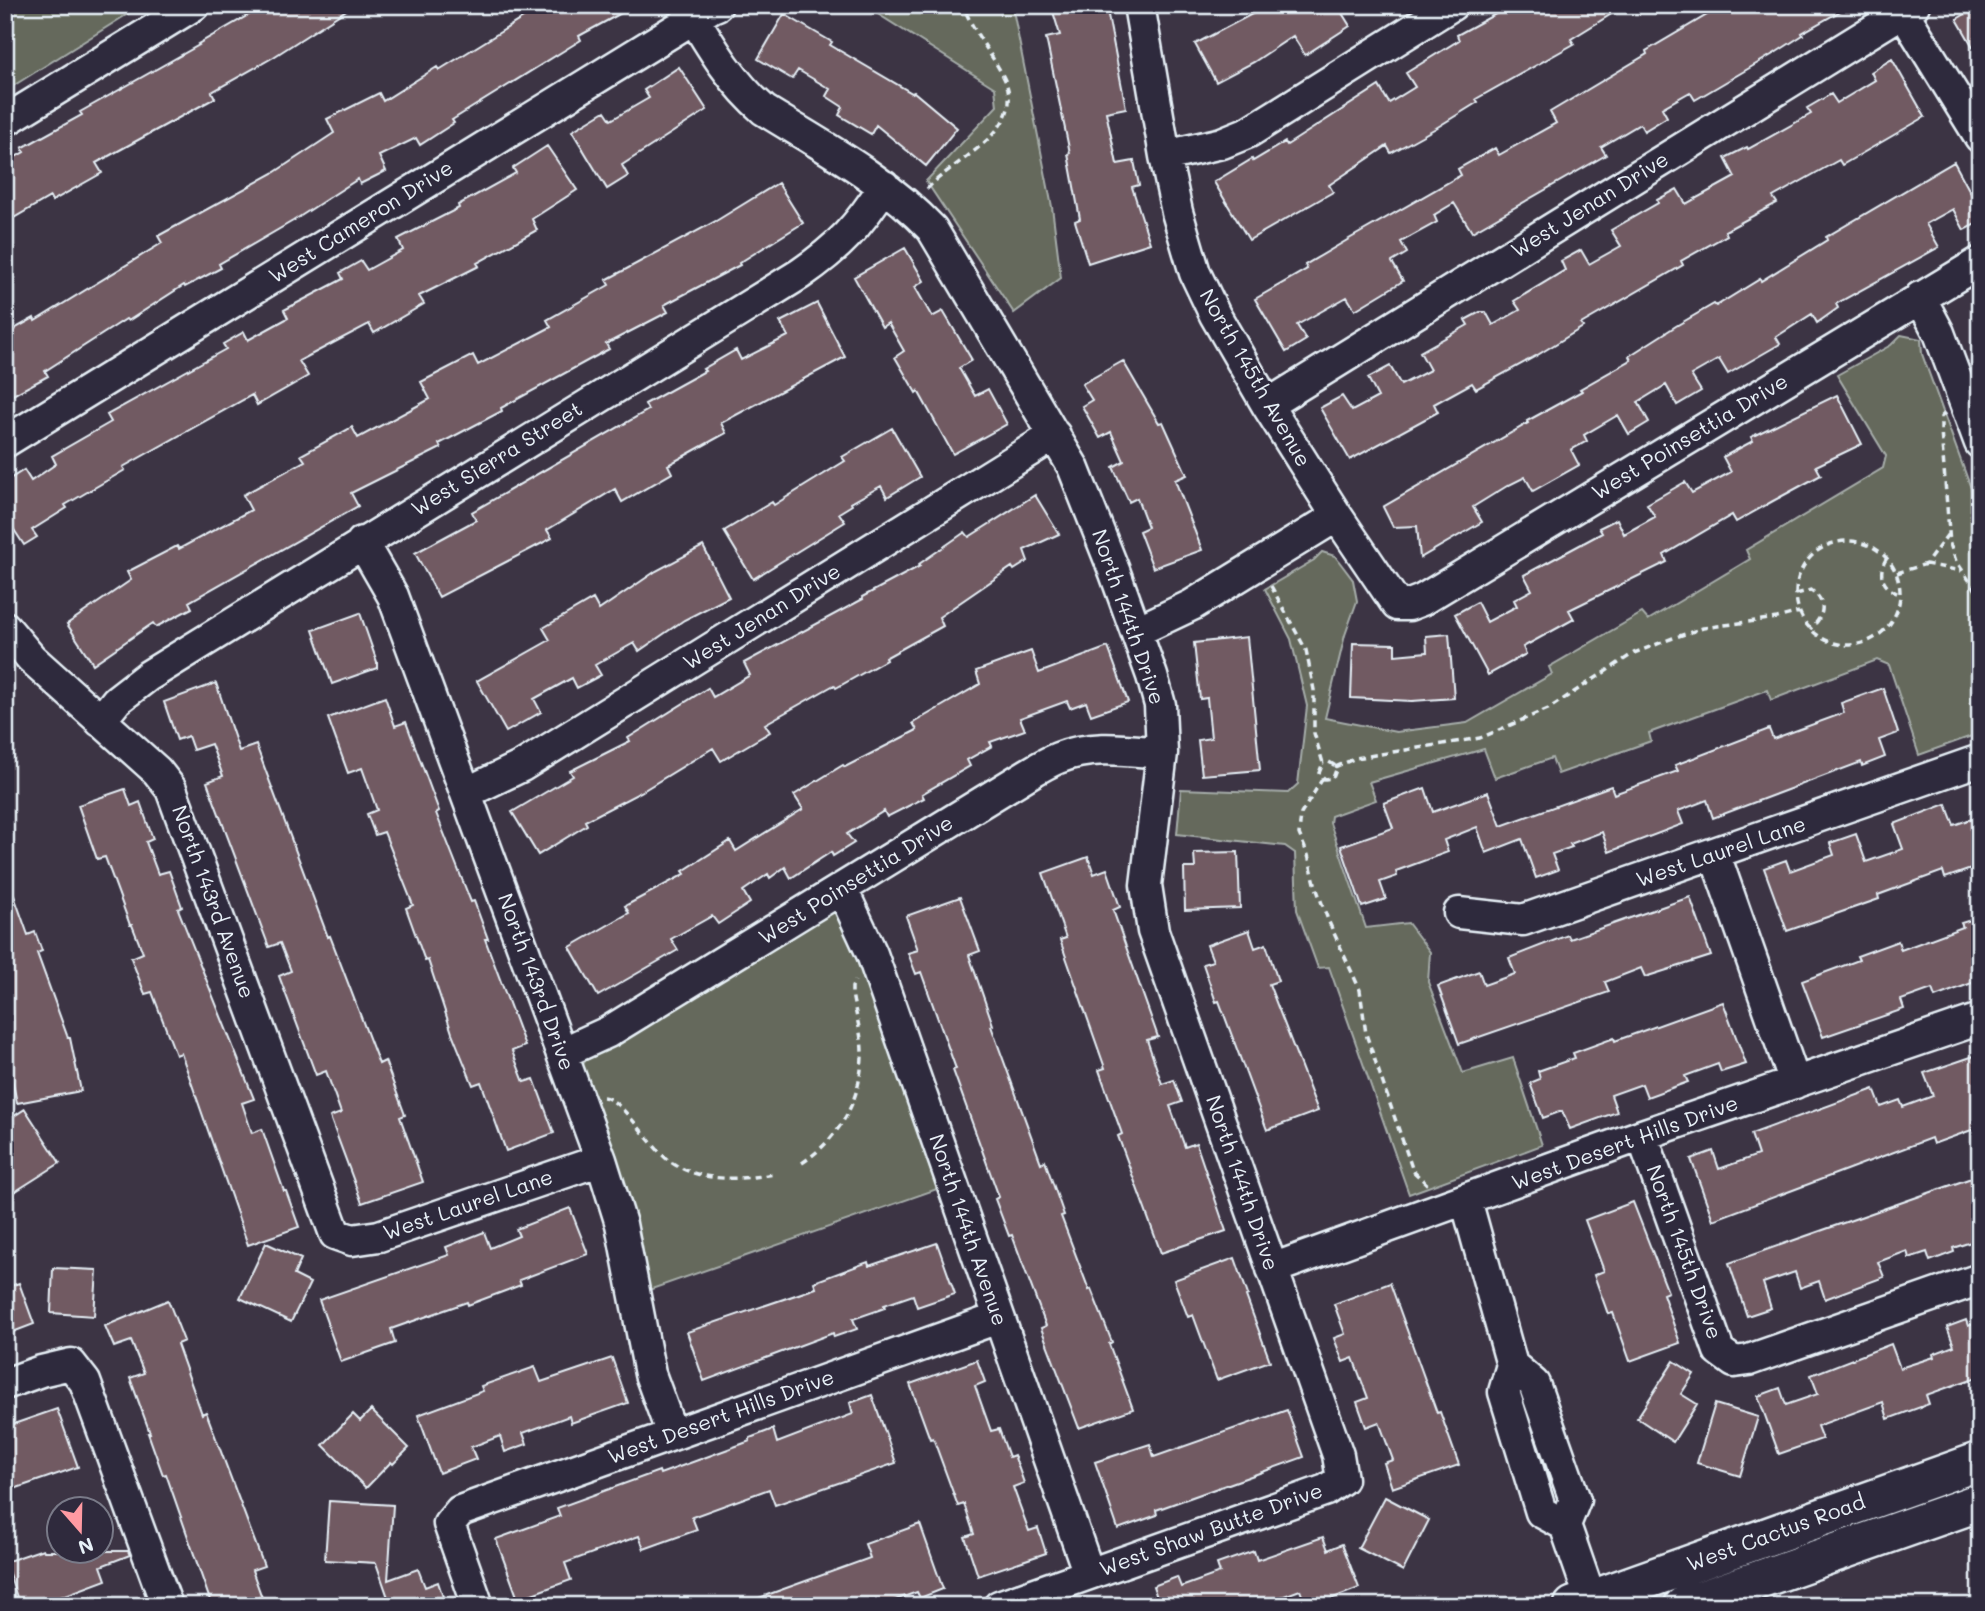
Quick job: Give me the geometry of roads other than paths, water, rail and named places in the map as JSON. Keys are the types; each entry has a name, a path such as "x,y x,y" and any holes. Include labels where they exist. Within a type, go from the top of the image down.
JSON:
{"main road":[{"name":"West Cactus Road","path":"1586,1604 1980,1461"},
{"name":"West Cactus Road","path":"1683,1606 1980,1502"}],"street":[{"path":"5,121 194,5"},
{"name":"North 145th Avenue","path":"1139,5 1165,156 1180,223 1195,273 1215,315 1267,405 1337,516 1398,605"},
{"path":"1165,156 1222,143 1249,132 1452,5"},
{"path":"1908,9 1980,137"},
{"name":"West Jenan Drive","path":"1267,405 1908,9"},
{"name":"North 144th Drive","path":"699,10 734,81 746,95 764,110 884,186 911,207 932,229 1055,435 1077,477 1137,632 1160,705 1162,753 1146,885 1153,931 1338,1455 1342,1479"},
{"name":"West Cameron Drive","path":"5,442 699,10"},
{"name":"West Sierra Street","path":"100,721 117,700 148,676 810,267 852,232 884,186"},
{"name":"West Poinsettia Drive","path":"1398,605 1409,605 1422,600 1980,262"},
{"path":"1920,297 1939,333 1980,443"},
{"name":"West Jenan Drive","path":"466,793 522,766 1055,435"},
{"path":"1137,632 1192,606 1337,516"},
{"name":"North 143rd Drive","path":"362,542 393,596 601,1160 621,1224 650,1374 672,1434"},
{"name":"North 143rd Avenue","path":"5,627 31,658 156,771 171,789 335,1234"},
{"name":"West Poinsettia Drive","path":"562,1052 608,1032 1058,758 1083,751 1110,748 1162,753"},
{"name":"West Laurel Lane","path":"1459,914 1523,920 1980,760"},
{"path":"1715,855 1795,1083"},
{"name":"North 144th Avenue","path":"842,889 872,954 1089,1574"},
{"name":"West Desert Hills Drive","path":"1272,1269 1642,1135 1980,1018"},
{"name":"North 145th Drive","path":"1642,1135 1719,1351 1734,1362 1749,1360 1980,1279"},
{"name":"West Laurel Lane","path":"335,1234 352,1240 379,1236 601,1160"},
{"path":"1466,1200 1512,1364 1504,1392 1528,1472 1541,1512 1564,1525"},
{"name":"West Desert Hills Drive","path":"478,1606 449,1524 460,1511 998,1318"},
{"path":"5,1384 71,1364 85,1382 167,1606"},
{"path":"1512,1364 1534,1384 1575,1500 1564,1525 1586,1604"},
{"path":"1528,1472 1562,1461"},
{"name":"West Shaw Butte Drive","path":"999,1606 1326,1490 1342,1479"}]}
